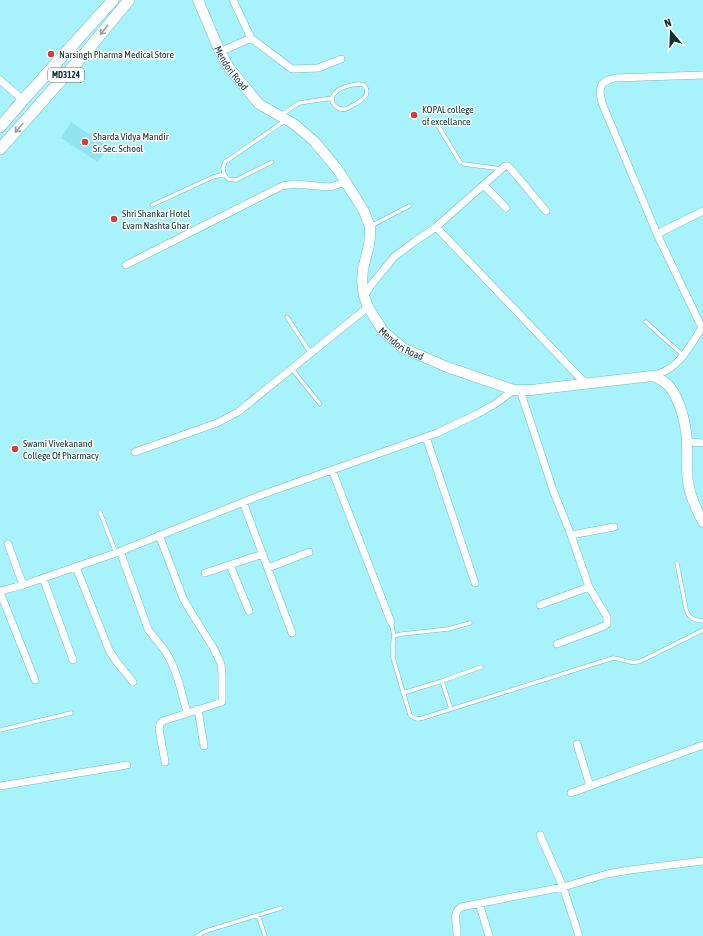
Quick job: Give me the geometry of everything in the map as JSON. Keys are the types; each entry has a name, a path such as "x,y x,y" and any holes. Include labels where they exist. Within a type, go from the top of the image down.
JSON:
{"main road":[{"path":"0,127 112,0"},
{"name":"MD3124","path":"0,149 129,0"},
{"name":"Mendori Road","path":"198,0 220,52 230,69 259,104 294,124 314,142 332,162 364,211 370,227 369,245 363,269 362,281 364,296 368,307 383,331 403,348 447,367 517,390 531,390 652,376"},
{"path":"57,62 68,72"},
{"path":"35,86 47,96"},
{"path":"652,376 663,380 676,396 686,427 687,468 691,497 703,522"}],"street":[{"path":"233,0 251,38 292,69 318,68 341,59"},
{"path":"220,52 251,38"},
{"path":"652,376 667,370 676,363 703,327 656,234 602,102 600,92 602,84 615,78 703,75"},
{"path":"0,80 23,100"},
{"path":"364,296 394,257 436,227 505,166 508,166 511,169 546,210"},
{"path":"126,265 282,186 294,184 330,187 346,182"},
{"path":"484,185 506,208"},
{"path":"656,234 703,211"},
{"path":"436,227 586,384"},
{"path":"136,452 229,418 250,404 368,307"},
{"path":"35,680 0,592 118,552 243,502 437,433 478,414 517,390 589,587 607,617 607,624 602,627 557,644"},
{"path":"426,437 475,583"},
{"path":"687,442 703,443"},
{"path":"332,470 391,622"},
{"path":"243,502 292,633"},
{"path":"571,535 614,527"},
{"path":"159,536 183,598 214,649 221,664 222,675 222,702 187,712 163,721 160,724 164,762"},
{"path":"8,544 23,585"},
{"path":"118,552 148,629 153,638 165,652 174,669 187,712"},
{"path":"268,568 309,552"},
{"path":"205,573 263,554"},
{"path":"230,565 248,611"},
{"path":"76,567 109,650 133,682"},
{"path":"43,578 73,660"},
{"path":"540,605 589,587"},
{"path":"198,709 204,746"},
{"path":"577,744 590,786"},
{"path":"571,793 703,745"},
{"path":"0,786 127,766"},
{"path":"540,835 563,887 579,936"},
{"path":"457,936 455,916 457,910 461,907 563,887 607,874 703,861"},
{"path":"479,903 489,936"}],"lane":[{"path":"362,84 367,92 365,96 346,109 340,109 335,106 332,98 333,94 338,90 350,85 362,84"},
{"path":"272,162 236,180 228,179 224,174 223,168 225,162 283,118 299,103 332,98"},
{"path":"437,124 460,162 464,164 502,169"},
{"path":"152,205 213,177 224,174"},
{"path":"370,227 409,206"},
{"path":"287,317 311,354"},
{"path":"646,322 683,355"},
{"path":"292,369 320,404"},
{"path":"100,512 118,552"},
{"path":"677,563 688,614 692,619 703,621"},
{"path":"391,622 394,636 393,658 403,693 410,715 413,718 419,719 613,658 621,658 628,662 635,663 703,630"},
{"path":"394,636 448,628 470,623"},
{"path":"403,693 481,667"},
{"path":"442,681 451,709"},
{"path":"0,730 71,713"},
{"path":"197,936 206,931 281,908"},
{"path":"258,915 265,936"}],"shaded area":[{"name":"Sharda Vidya Mandir Sr. Sec. School","path":"71,122 108,147 98,162 61,138"}],"place":[{"name":"Narsingh Pharma Medical Store","path":"51,54"},
{"name":"KOPAL college of excellance","path":"414,115"},
{"name":"Sharda Vidya Mandir Sr. Sec. School","path":"85,142"},
{"name":"Shri Shankar Hotel Evam Nashta Ghar","path":"114,219"},
{"name":"Swami Vivekanand College Of Pharmacy","path":"15,449"}]}
